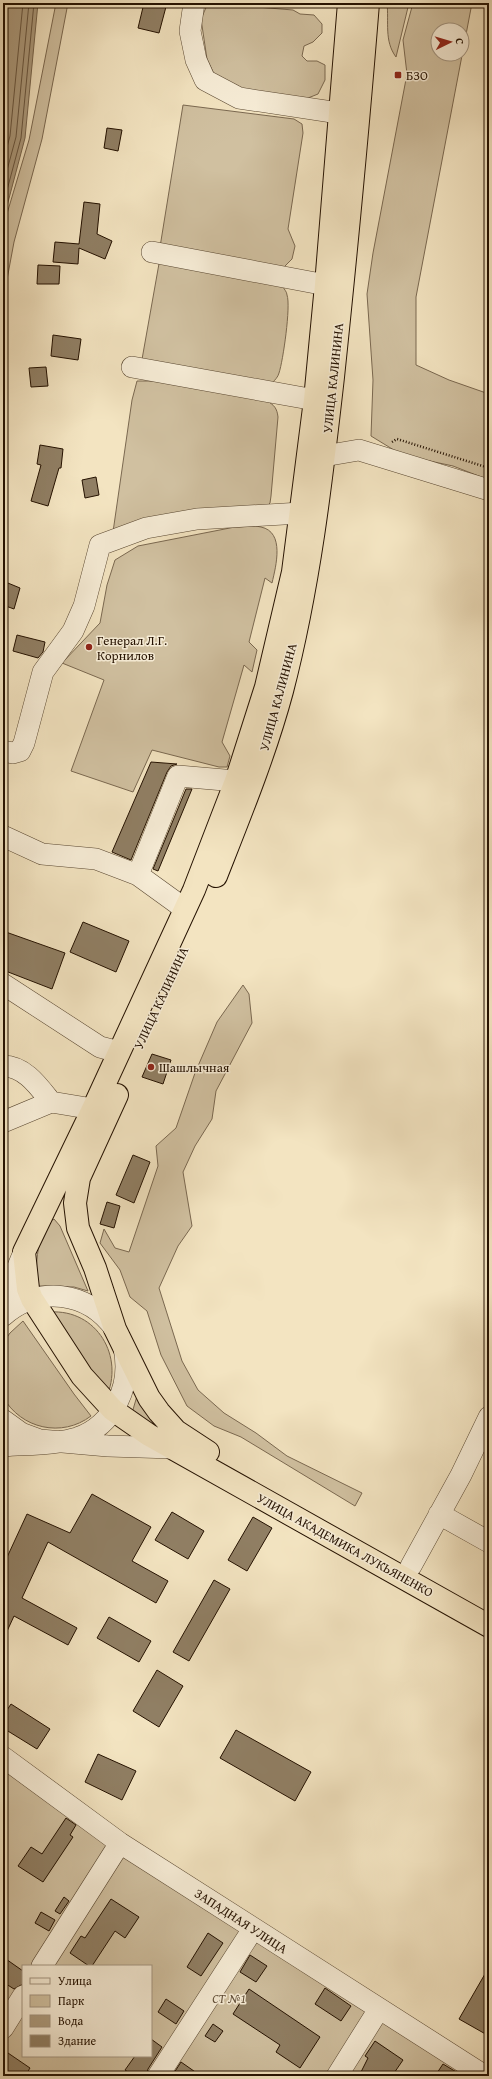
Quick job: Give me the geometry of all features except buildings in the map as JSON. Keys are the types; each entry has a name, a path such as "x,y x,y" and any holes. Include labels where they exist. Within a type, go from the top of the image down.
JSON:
{"highway":[{"name":"УЛИЦА КАЛИНИНА","path":"24,1252 120,1052 185,909 236,782 266,687 293,572 315,400 349,3"},
{"name":"УЛИЦА КАЛИНИНА","path":"204,1458 158,1412 119,1339 95,1268 78,1228 75,1204 79,1178 207,896 252,787 282,691 306,583 324,456 342,289 368,3"},
{"path":"24,1252 28,1289 32,1299 82,1376 114,1410 149,1435 172,1448 204,1458"},
{"name":"УЛИЦА АКАДЕМИКА ЛУКЬЯНЕНКО","path":"204,1458 411,1566 489,1609"},
{"name":"УЛИЦА АКАДЕМИКА ЛУКЬЯНЕНКО","path":"204,1458 489,1626"}],"street":[{"path":"194,3 190,31 196,60 205,80 239,98 340,113"},
{"path":"152,252 326,285"},
{"path":"132,367 315,400"},
{"path":"324,456 359,450 489,490"},
{"path":"3,751 13,753 20,751 24,743 43,672 73,631 84,606 100,545 146,528 197,519 300,514"},
{"path":"138,875 178,776 236,782"},
{"path":"3,836 42,854 96,859 138,875 185,909"},
{"path":"3,984 100,1047 120,1052"},
{"path":"3,1066 10,1066 33,1080 51,1102"},
{"path":"3,1122 51,1102 93,1109"},
{"name":"УЛИЦА КАЛИНИНА","path":"3,1303 24,1252"},
{"path":"3,1316 16,1306 32,1299 54,1296 68,1297 82,1302 101,1313 119,1339 126,1376 120,1397 114,1410 103,1422 91,1431 69,1440 3,1446"},
{"path":"411,1566 489,1417"},
{"path":"3,1420 27,1436 53,1441 108,1446 172,1448"},
{"path":"439,1514 489,1542"},
{"name":"ЗАПАДНАЯ УЛИЦА","path":"3,1757 120,1843 485,2076"},
{"path":"43,1965 120,1843"},
{"path":"158,2076 253,1929"},
{"path":"3,2028 22,1998"},
{"path":"337,2076 379,2009"}],"green space":[{"path":"56,3 68,3 42,139 14,242 3,301 3,227 29,140"},
{"path":"208,3 293,10 300,14 314,15 322,24 322,33 313,42 304,46 302,56 307,61 317,61 325,65 325,80 318,94 298,102 280,101 217,80 207,59 201,19"},
{"path":"387,3 409,3 396,57 392,51 388,38"},
{"path":"413,3 472,3 468,22 430,22 430,62 461,62 416,297 416,365 449,380 489,394 489,480 453,466 402,455 371,436 373,380 367,294 373,253 407,74 403,40"},
{"path":"183,105 294,119 302,124 303,133 288,229 295,246 292,259 284,267 160,247"},
{"path":"160,258 283,287 287,293 288,301 286,334 279,373 272,383 141,365"},
{"path":"137,381 154,381 267,401 273,405 277,411 278,417 270,503 265,508 113,532 132,400"},
{"path":"258,526 269,530 276,542 277,559 272,583 265,578 249,642 257,650 252,672 244,665 222,742 230,756 227,767 219,767 152,750 133,792 71,771 104,680 62,663 100,623 107,585 115,560 138,546 235,527"},
{"path":"243,985 249,994 252,1023 216,1091 212,1119 195,1146 183,1172 192,1226 178,1246 159,1288 182,1361 198,1390 224,1413 256,1433 287,1456 362,1493 355,1506 241,1437 214,1426 187,1406 161,1355 147,1311 130,1297 120,1270 100,1243 104,1229 115,1248 129,1252 158,1166 156,1146 176,1128 195,1073 217,1022"},
{"path":"54,1219 60,1226 88,1291 74,1287 39,1286 37,1279 38,1250 44,1231"},
{"path":"50,1312 67,1313 81,1318 93,1327 103,1338 109,1352 112,1367 111,1382 106,1398"},
{"path":"23,1321 91,1416 80,1423 68,1427 55,1428 43,1427 31,1423 20,1417 3,1397 3,1343 10,1333"},
{"path":"137,1396 162,1432 132,1413"},
{"name":"СТ №1","path":"3,1751 107,1826 489,2076 3,2076"}],"water":[{"path":"3,3 38,3 25,138 3,221"}],"place":[{"name":"БЗО","path":"398,75"},
{"name":"Генерал Л.Г. Корнилов","path":"89,647"},
{"name":"Шашлычная","path":"151,1067"}]}
